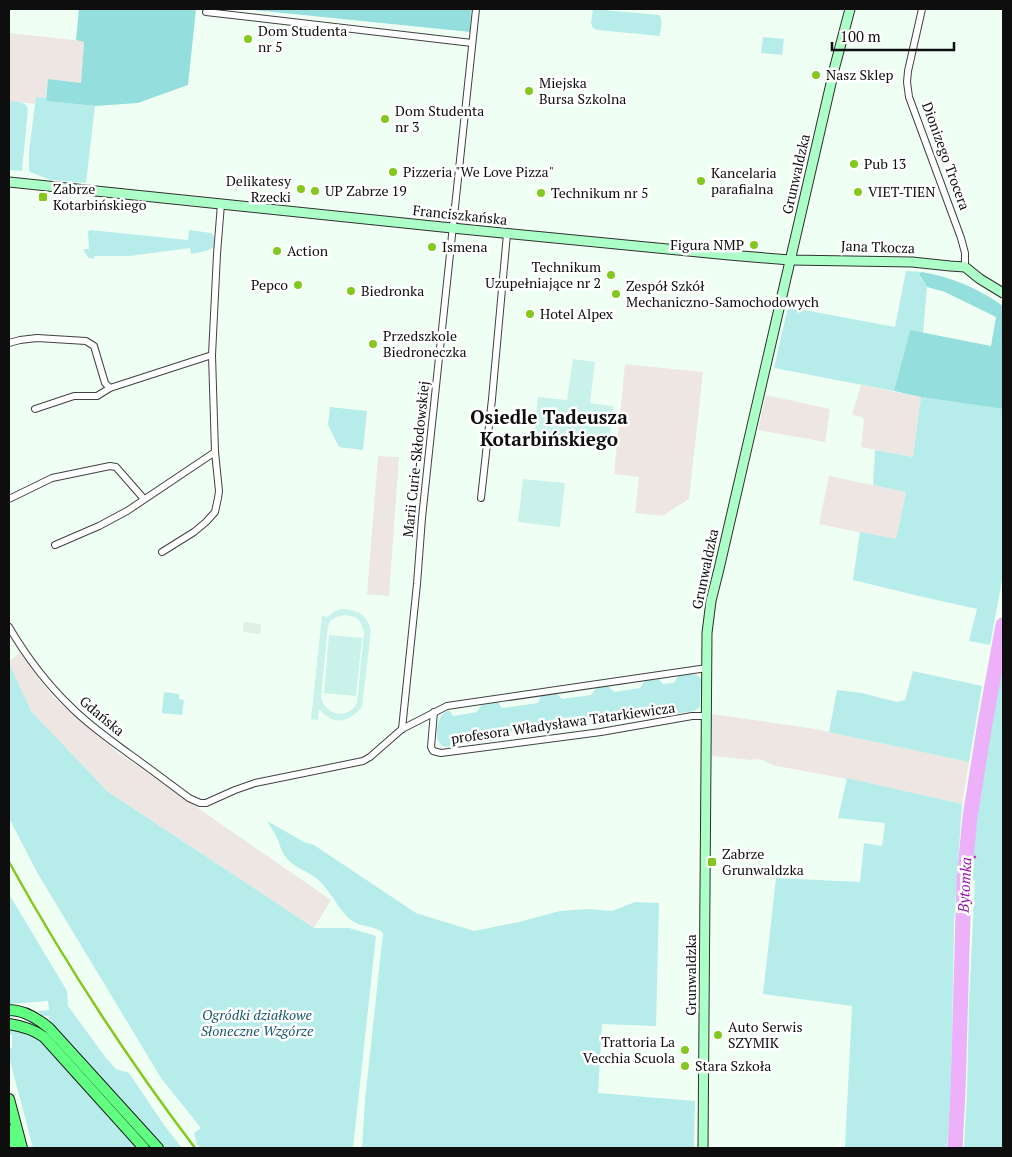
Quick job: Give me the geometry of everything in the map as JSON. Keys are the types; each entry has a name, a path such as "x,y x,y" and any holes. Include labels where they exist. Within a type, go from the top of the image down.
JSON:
{"main road":[{"path":"9,1010 33,1016 49,1028 158,1148"},
{"path":"9,1024 27,1028 44,1037 144,1148"},
{"path":"9,1100 22,1148"},
{"path":"9,1130 14,1148"}],"street":[{"name":"Marii Curie-Skłodowskiej","path":"402,729 422,518 476,9"},
{"name":"Grunwaldzka","path":"704,1148 707,633 712,601 790,260 850,9"},
{"name":"Dionizego Trocera","path":"922,9 907,82 909,96 961,238 965,253 965,266"},
{"path":"206,12 472,43"},
{"name":"Franciszkańska","path":"9,182 507,234 790,260"},
{"path":"162,552 194,532 206,522 215,512 219,491 215,452 212,355 221,204"},
{"path":"481,498 507,234"},
{"name":"Jana Tkocza","path":"790,260 913,262 965,266"},
{"path":"965,266 980,279 1003,293"},
{"path":"9,343 36,338 86,341 94,346 105,383 110,388"},
{"path":"35,409 74,396 96,396 110,388 212,355"},
{"path":"55,545 99,526 127,511 215,452"},
{"path":"9,499 52,478 110,466 116,467 144,499"},
{"name":"Gdańska","path":"9,627 36,667 73,710 110,740 189,798 200,803 206,803 255,783 363,761 402,729"},
{"path":"402,729 447,706 706,668"},
{"name":"profesora Władysława Tatarkiewicza","path":"434,712 431,747 433,751 441,753 601,732 692,716 706,716"}],"shaded area":[{"path":"79,9 196,9 188,85 138,103 95,106 46,101 48,79 81,83 84,42 76,40"},
{"path":"245,9 471,9 470,32"},
{"path":"9,33 84,41 81,83 48,79 46,98 36,97 35,104 9,101"},
{"path":"922,272 965,284 1003,306 1003,409 921,397 894,391 910,330 991,346 996,317 945,292 927,287 919,274"},
{"path":"573,359 595,362 590,403 613,406 609,443 534,433 538,397 567,400"},
{"path":"625,364 703,372 689,499 662,516 635,513 639,477 614,474"},
{"path":"861,385 921,397 913,457 861,447 864,420 862,417 852,415"},
{"path":"766,395 830,409 825,442 758,430"},
{"path":"378,456 399,457 389,596 367,594"},
{"path":"829,476 906,492 896,540 819,524"},
{"path":"523,479 565,483 560,527 518,522"},
{"path":"347,609 356,611 367,620 371,631 362,707 346,719 335,720 319,709 318,720 311,719 322,615 327,617 335,611","holes":["349,616 358,619 364,632 357,703 348,712 337,714 327,708 321,697 328,627 330,621 337,617"]},
{"path":"244,622 261,624 260,634 243,632"},
{"path":"329,635 362,638 356,696 324,693"},
{"path":"20,653 53,697 117,752 331,900 314,928 107,791 31,711 9,663"},
{"path":"712,714 816,729 969,762 962,804 873,784 772,765 763,760 712,756"}],"green space":[{"path":"593,9 659,15 662,22 660,36 593,28 591,23"},
{"path":"763,37 784,39 782,55 761,53"},
{"path":"36,97 46,98 46,101 95,106 86,183 51,180 30,172 29,151"},
{"path":"9,101 22,103 28,108 22,171 9,170"},
{"path":"189,230 211,233 215,238 215,243 211,249 191,254 190,248 129,256 94,256 94,259 89,258 84,251 84,249 89,249 88,231 188,240"},
{"path":"906,271 922,272 919,275 927,287 923,333 910,330 894,391 774,368 788,307 895,327"},
{"path":"921,397 1003,409 1003,575 990,645 969,641 977,609 853,580 860,532 896,539 906,492 873,485 875,450 913,457"},
{"path":"330,407 367,411 363,450 339,447 328,425"},
{"path":"1003,647 1003,1148 964,1148 975,880 970,879 972,827"},
{"name":"Ogródki działkowe Słoneczne Wzgórze","path":"9,663 31,711 107,791 314,928 349,928 376,936 353,1148 200,1148 197,1144 194,1133 201,1128 161,1078 38,874 9,818"},
{"path":"913,671 982,686 969,762 829,732 837,690 862,693 897,702 905,700"},
{"path":"697,675 701,679 700,706 694,711 639,719 633,714 617,716 612,723 602,725 597,719 575,722 571,729 552,732 544,727 500,733 496,740 477,743 475,737 454,740 454,746 448,747 443,746 438,739 438,723 444,713 449,710 453,716 477,712 481,705 498,702 502,708 538,703 541,696 557,694 562,699 591,695 596,688 608,686 614,692 640,688 645,681 659,679 663,684 674,683 678,676"},
{"path":"164,692 179,694 179,699 184,700 182,715 162,713"},
{"path":"847,778 962,804 954,922 951,1090 947,1148 845,1148 852,1006 763,994 776,878 860,882 864,843 882,846 885,823 838,818"},
{"path":"267,821 304,842 314,845 416,913 474,931 560,911 589,909 612,911 635,902 659,903 656,1026 602,1024 598,1093 695,1101 694,1148 362,1148 365,1100 383,933 380,930 355,923 351,920 321,883 288,860"},
{"path":"9,894 67,991 68,1006 116,1069 129,1073 182,1148 162,1148 50,1024 49,1016 42,1016 38,1011 49,1010 48,1001 9,1004"},
{"path":"9,1028 28,1032 41,1041 139,1148 33,1148 9,1057 9,1048 12,1048 12,1035 9,1035"}],"waterway":[{"name":"Bytomka","path":"955,1148 964,880 970,817 1003,625"},
{"path":"966,859 975,857"},
{"name":"Bytomka","path":"958,876 964,880"}],"railway":[{"path":"9,862 52,936 120,1044 195,1148"}],"place":[{"name":"Dom Studenta nr 5","path":"248,39"},
{"name":"Nasz Sklep","path":"816,75"},
{"name":"Miejska Bursa Szkolna","path":"529,91"},
{"name":"Dom Studenta nr 3","path":"385,119"},
{"name":"Pub 13","path":"854,164"},
{"name":"Pizzeria \"We Love Pizza\"","path":"393,172"},
{"name":"Kancelaria parafialna","path":"701,181"},
{"name":"Delikatesy Rzecki","path":"301,189"},
{"name":"UP Zabrze 19","path":"315,191"},
{"name":"VIET-TIEN","path":"858,192"},
{"name":"Technikum nr 5","path":"541,193"},
{"name":"Zabrze Kotarbińskiego","path":"43,197"},
{"name":"Figura NMP","path":"754,245"},
{"name":"Ismena","path":"432,247"},
{"name":"Action","path":"277,251"},
{"name":"Technikum Uzupełniające nr 2","path":"611,275"},
{"name":"Pepco","path":"298,285"},
{"name":"Biedronka","path":"351,291"},
{"name":"Zespół Szkół Mechaniczno-Samochodowych","path":"616,294"},
{"name":"Hotel Alpex","path":"530,314"},
{"name":"Przedszkole Biedroneczka","path":"373,344"},
{"name":"Zabrze Grunwaldzka","path":"712,862"},
{"name":"Auto Serwis SZYMIK","path":"718,1035"},
{"name":"Trattoria La Vecchia Scuola","path":"685,1050"},
{"name":"Stara Szkoła","path":"685,1066"}],"district":[{"name":"Osiedle Tadeusza Kotarbińskiego","path":"549,428"}]}
